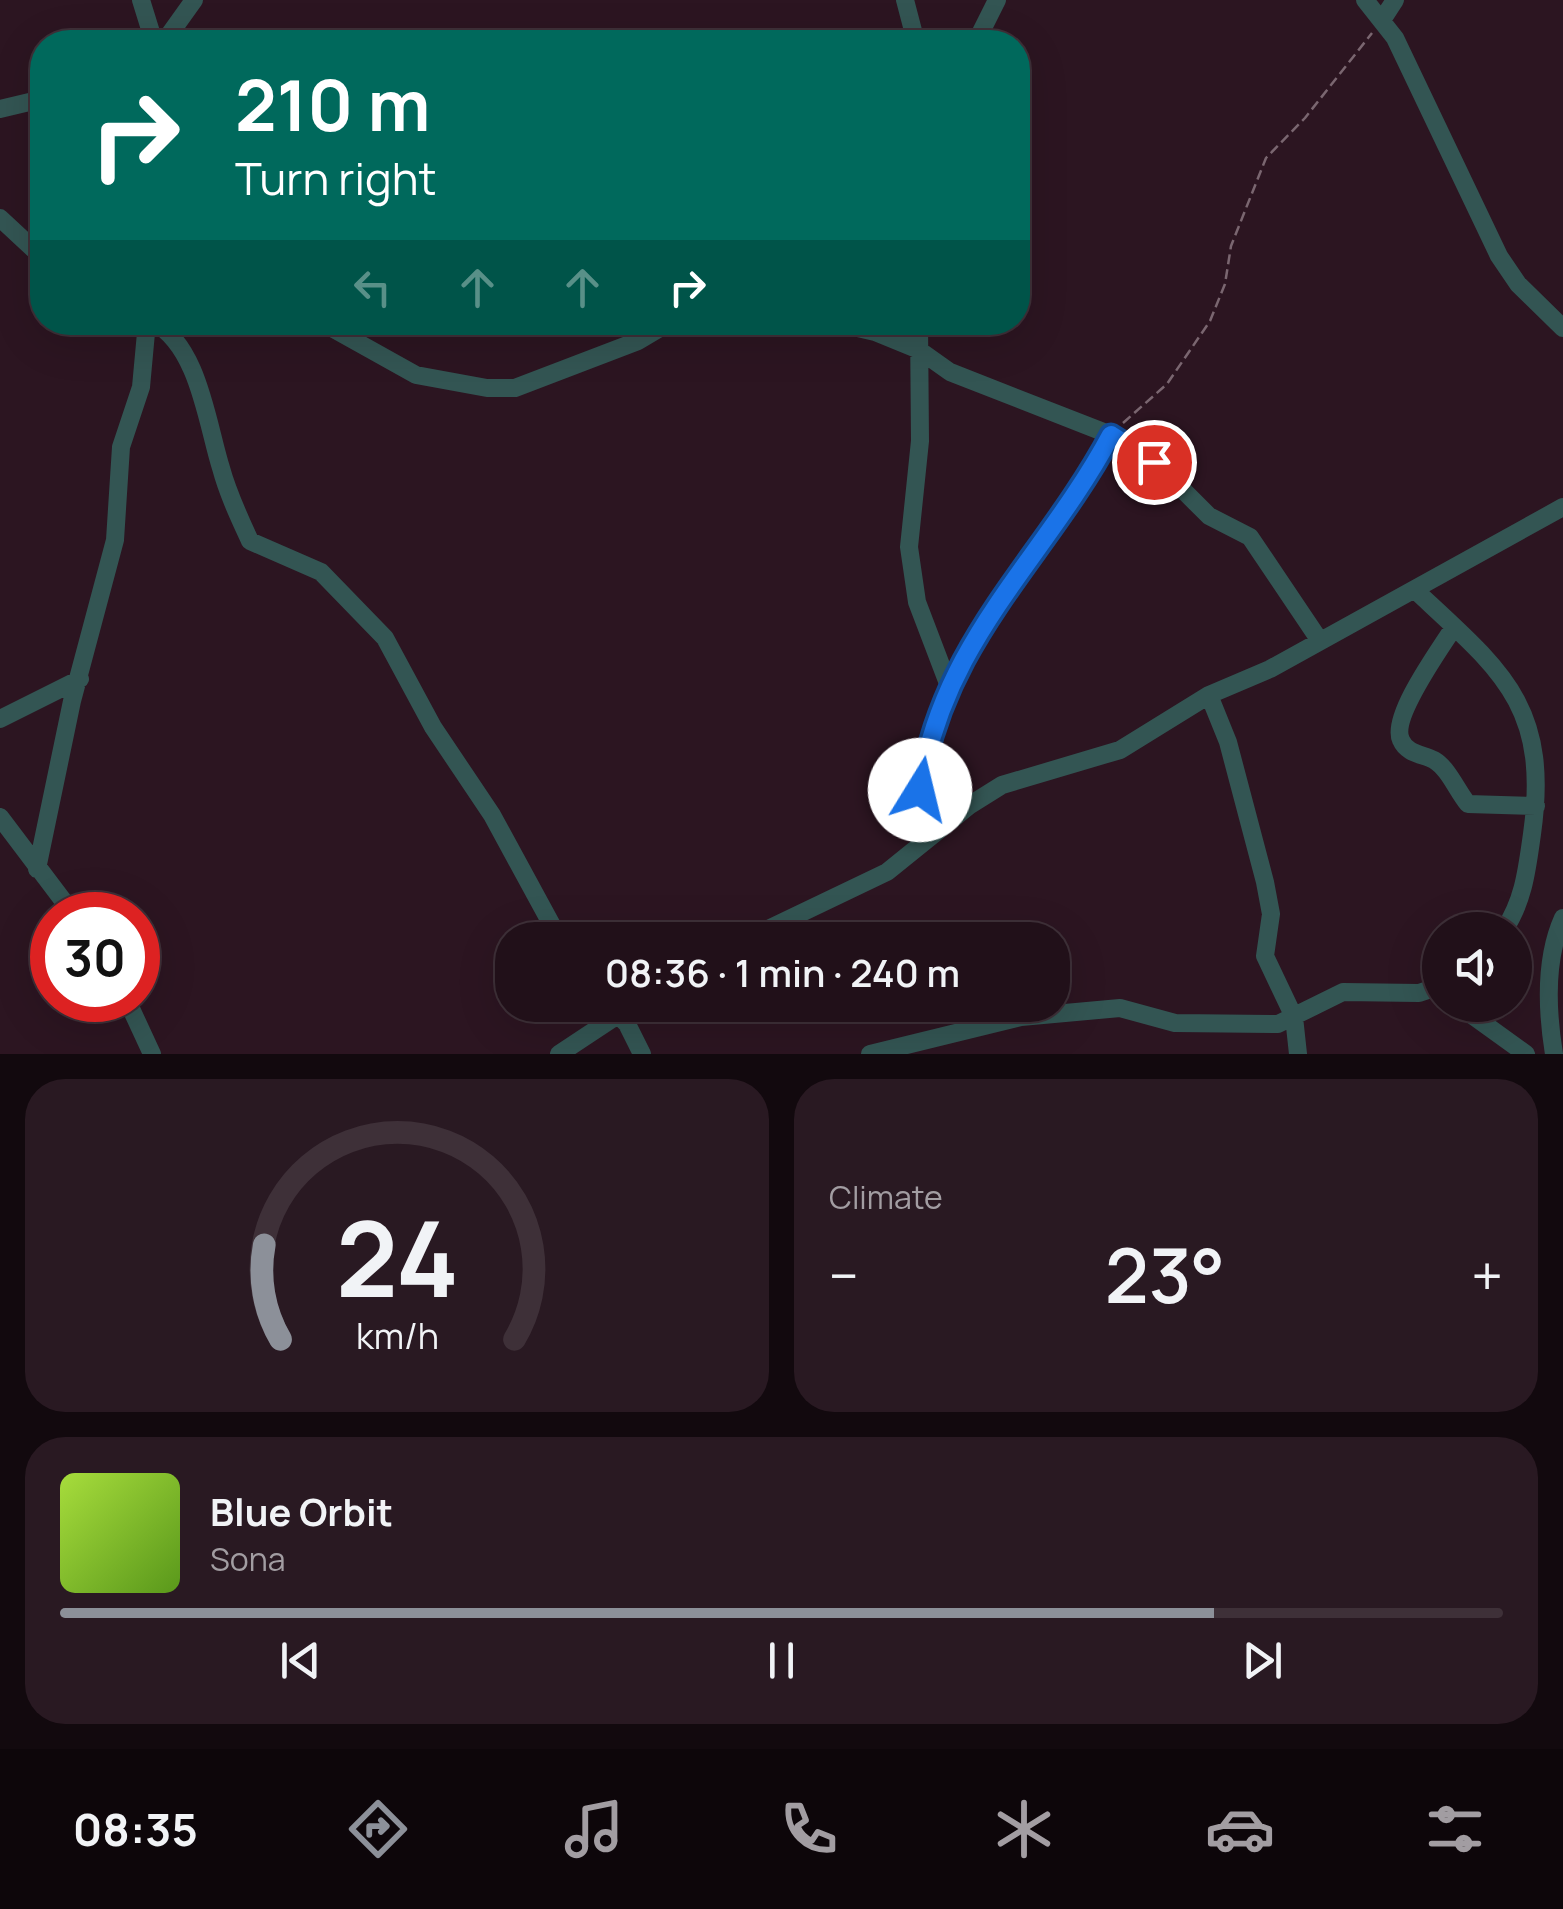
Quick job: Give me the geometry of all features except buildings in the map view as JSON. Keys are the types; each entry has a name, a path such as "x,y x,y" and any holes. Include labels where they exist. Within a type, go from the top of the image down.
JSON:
{"street":[{"path":"141,0 150,30"},
{"path":"173,30 194,0"},
{"path":"905,0 913,30"},
{"path":"982,30 997,0"},
{"path":"1365,0 1395,38 1499,256 1518,284 1563,328"},
{"path":"1382,20 1395,0"},
{"path":"0,109 30,102"},
{"path":"0,218 30,246"},
{"path":"37,868 115,540 120,447 141,388 148,335"},
{"path":"169,335 190,368 220,466 250,541 321,572 385,638 433,727 492,815 550,922"},
{"path":"344,335 416,376 487,388 514,388 648,335"},
{"path":"875,335 919,350 950,372 1111,435 1154,462 1209,516 1250,537 1320,641"},
{"path":"919,335 920,441 909,516 910,548 917,602 949,686"},
{"path":"926,838 920,790 926,748 949,686 1008,584 1096,463 1111,435"},
{"path":"783,922 887,872 926,838 1002,785 1120,750 1208,695 1416,591 1563,507"},
{"path":"1416,591 1487,655 1524,712 1532,740 1536,806 1525,883 1512,912"},
{"path":"1454,626 1409,701 1398,728 1400,740 1416,754 1435,761 1468,804 1536,806"},
{"path":"0,719 80,679"},
{"path":"1208,695 1228,742 1265,882 1271,914 1265,956 1294,1018 1298,1054"},
{"path":"0,817 56,892"},
{"path":"1554,1054 1549,1030 1551,948 1563,918"},
{"path":"870,1054 928,1048 997,1020 1120,1008 1175,1022 1278,1024 1343,992 1422,991"},
{"path":"137,1022 152,1054"},
{"path":"559,1054 601,1022"},
{"path":"627,1022 642,1054"},
{"path":"1482,1022 1526,1054"}],"path":[{"path":"1111,435 1167,384 1210,321 1225,284 1231,246 1266,158 1305,118 1382,20"}],"route":[{"path":"920,790 932,726 949,686 1008,584 1096,463 1111,435 1154,462"}]}
